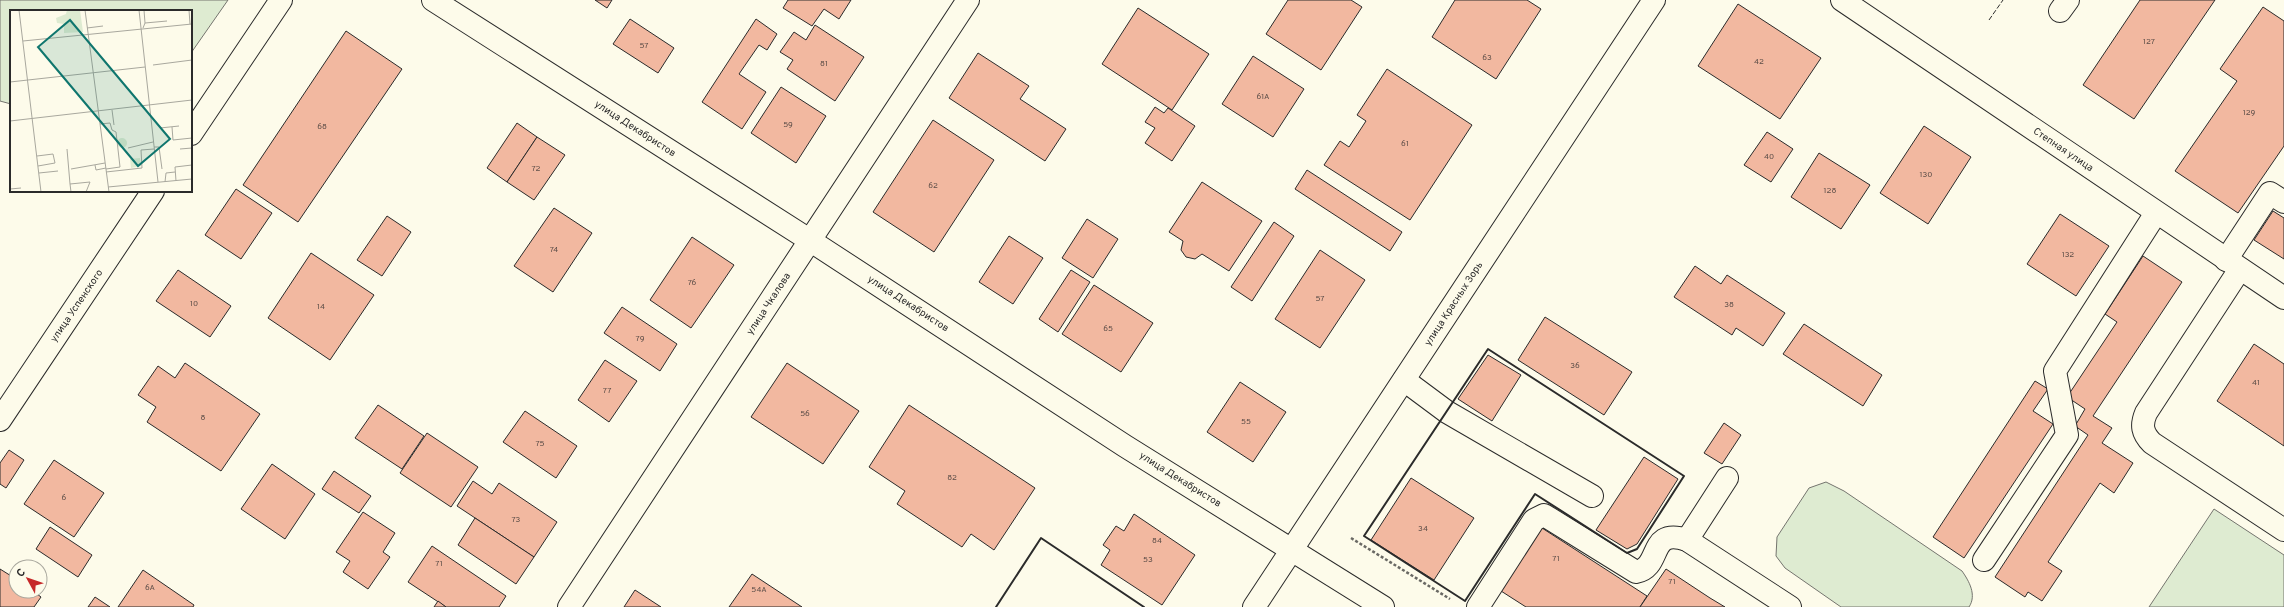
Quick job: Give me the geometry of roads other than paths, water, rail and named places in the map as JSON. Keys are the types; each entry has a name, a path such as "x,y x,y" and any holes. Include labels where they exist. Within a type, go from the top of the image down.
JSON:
{"street":[{"path":"192,133 281,0"},
{"name":"улица Декабристов","path":"434,0 811,241 1125,446 1383,607"},
{"name":"улица Чкалова","path":"569,607 968,0"},
{"name":"улица Красных Зорь","path":"1254,607 1654,0"},
{"name":"Степная улица","path":"1842,0 2284,298"},
{"name":"улица Успенского","path":"0,420 152,192"},
{"path":"2284,202 2270,193 2233,264 2146,413 2143,421 2143,429 2146,437 2152,443 2284,530"},
{"path":"1984,560 2067,435 2055,371 2156,213"},
{"path":"1404,380 1447,412 1592,496"},
{"path":"1687,540 1727,478"},
{"path":"1478,607 1534,520 1544,515 1636,572 1642,571 1646,567 1663,540 1673,536 1687,540 1790,607"}]}
